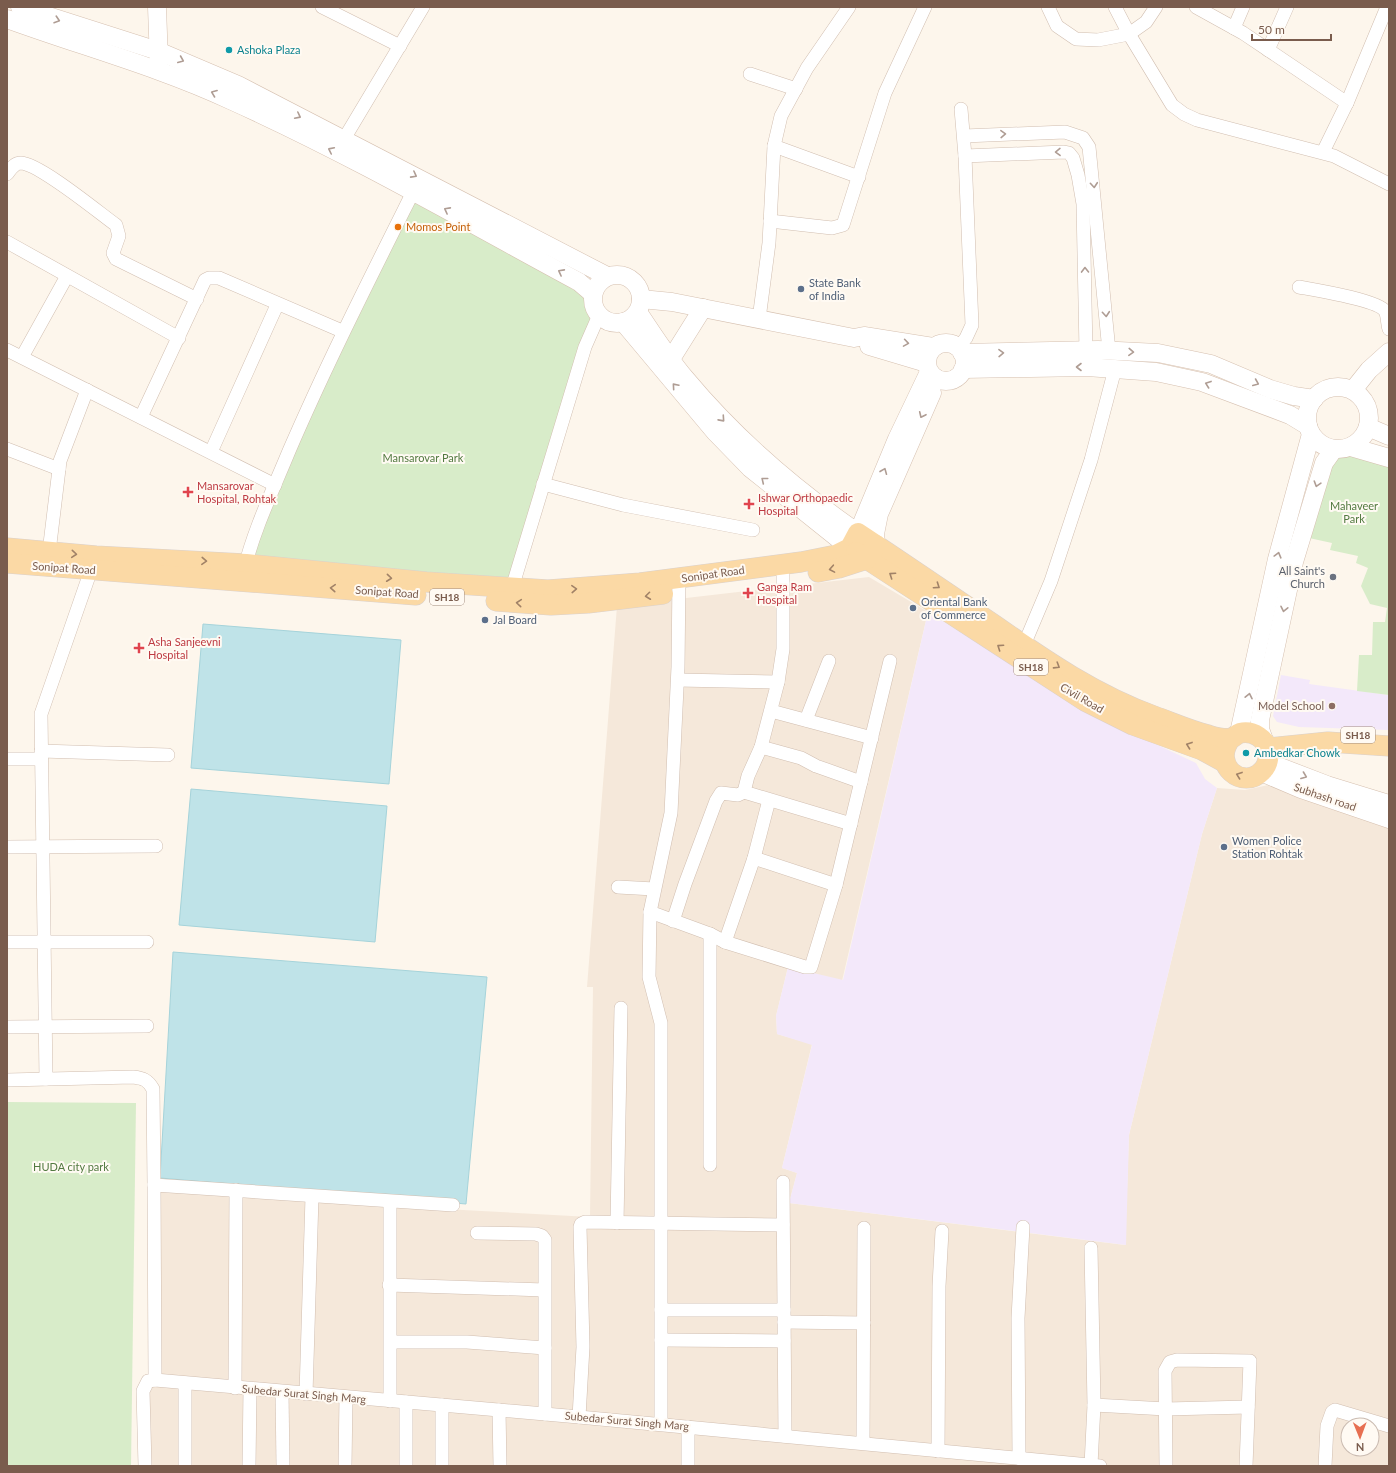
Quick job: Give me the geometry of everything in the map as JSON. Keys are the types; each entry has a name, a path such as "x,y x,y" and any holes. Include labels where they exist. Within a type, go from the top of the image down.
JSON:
{"main road":[{"name":"Civil Road","path":"854,541 1092,688 1138,710 1207,735 1235,736"},
{"name":"Sonipat Road","path":"7,548 426,589 551,605 588,603 836,555 854,541"},
{"name":"Civil Road","path":"872,552 1085,701 1133,725 1202,750 1224,762"},
{"name":"Sonipat Road","path":"426,589 512,588 548,590 679,585 783,576 839,568 872,552"},
{"name":"Sonipat Road","path":"7,563 91,570 244,572"},
{"name":"SH18","path":"1235,736 1248,732 1256,735 1265,756"},
{"name":"SH18","path":"1224,762 1232,773 1244,778 1253,777 1265,756 1346,737 1361,735 1388,746"},
{"path":"1224,762 1223,753 1226,745 1235,736"}],"street":[{"path":"20,7 152,49 238,85 607,276 625,276 632,280 640,292 639,305 631,319 623,322 612,323 599,315 593,306 593,294 598,284 607,276"},
{"path":"148,7 152,49 152,70"},
{"path":"152,49 157,7"},
{"path":"322,7 341,11 400,46"},
{"path":"344,139 423,7"},
{"path":"759,319 769,243 774,146 781,116 807,68 849,7"},
{"path":"770,220 832,228 843,225 860,177 885,93 925,7"},
{"path":"1048,7 1057,26 1076,39 1098,40 1129,34 1146,22 1156,7"},
{"path":"1115,7 1129,34 1172,105 1177,110 1197,120 1323,152 1389,184"},
{"path":"1196,7 1234,28 1348,103"},
{"path":"1234,28 1243,7"},
{"path":"1268,50 1287,7"},
{"path":"1323,152 1348,103 1387,7"},
{"path":"7,19 152,70 230,100 413,192 579,282 593,294"},
{"path":"750,74 796,89"},
{"path":"639,305 672,302 854,338 863,345 932,366 946,381 956,378 966,338 972,325 964,136 961,109"},
{"path":"964,136 1065,132 1083,138 1089,147 1109,351"},
{"path":"774,146 860,177"},
{"path":"965,156 1064,152 1069,153 1073,158 1078,175 1083,204 1086,351"},
{"path":"7,174 14,166 20,163 31,166 52,178 116,225 119,236 113,253 116,259 197,299"},
{"path":"244,572 275,485 342,331 413,192"},
{"path":"7,242 179,338"},
{"path":"22,357 67,276"},
{"path":"141,417 205,280 213,277 342,331"},
{"path":"1299,287 1369,302 1380,307 1385,312 1389,329"},
{"path":"211,452 277,305"},
{"path":"639,305 671,359 684,377 726,424 761,458 837,519 854,541"},
{"path":"671,359 703,308"},
{"path":"512,588 586,347 599,315"},
{"path":"623,322 715,432 750,468 854,541"},
{"path":"872,552 879,514 932,366 938,344 948,343 961,356 1156,372 1202,382 1290,415 1309,430 1316,441 1324,446 1343,448 1389,458"},
{"path":"7,350 275,485"},
{"path":"961,356 1086,351 1158,353 1211,364 1270,389 1294,396 1314,399"},
{"path":"1353,390 1368,370 1389,352"},
{"path":"854,541 897,438 932,366"},
{"path":"1024,646 1051,580 1091,460 1115,369"},
{"path":"1235,736 1309,430 1309,408 1314,399 1325,390 1339,387 1353,390 1364,400 1367,406 1369,413 1368,427 1362,439 1343,448 1324,463 1294,562 1260,720 1260,729 1265,756"},
{"path":"49,552 60,461 87,390"},
{"path":"1368,427 1389,436"},
{"path":"7,449 59,469"},
{"path":"543,484 624,505 753,530"},
{"path":"46,1079 41,714 91,570"},
{"path":"744,792 748,776 761,747 778,682 783,649 783,576"},
{"path":"661,1424 661,1023 649,977 650,912 671,813 678,680 679,585"},
{"path":"806,720 829,661"},
{"path":"650,912 710,934 725,942 809,968 813,963 836,885 852,824 890,661"},
{"path":"678,680 778,682"},
{"path":"771,711 872,738"},
{"path":"761,747 800,758 816,766 861,782"},
{"path":"7,759 41,755 168,755"},
{"name":"Subhash road","path":"1265,756 1330,792 1364,803 1389,819"},
{"path":"673,921 684,884 716,801 721,793 738,795 744,792 852,824"},
{"path":"725,942 754,858 769,800"},
{"name":"Subhash road","path":"1364,803 1389,804"},
{"path":"7,846 156,846"},
{"path":"754,858 836,885"},
{"path":"618,887 654,889"},
{"path":"710,934 710,1165"},
{"path":"7,942 147,942"},
{"path":"617,1223 621,1008"},
{"path":"7,1028 147,1026"},
{"path":"7,1080 133,1077 142,1078 149,1082 153,1089 155,1380 148,1382 143,1391 145,1466"},
{"path":"783,1182 785,1436"},
{"path":"154,1185 390,1202 453,1205"},
{"path":"235,1388 236,1190"},
{"path":"306,1394 312,1196"},
{"path":"390,1202 390,1401"},
{"path":"579,1417 583,1347 580,1227 585,1222 783,1225"},
{"path":"863,1443 864,1228"},
{"path":"1019,1458 1018,1318 1023,1228"},
{"path":"938,1451 936,1422 939,1286 942,1231"},
{"path":"477,1233 536,1234 542,1236 545,1240 545,1414"},
{"path":"1091,1248 1096,1466"},
{"path":"389,1285 544,1290"},
{"path":"661,1310 784,1316 864,1323"},
{"path":"661,1340 784,1341"},
{"path":"391,1342 467,1342 545,1348"},
{"path":"1166,1466 1165,1371 1170,1362 1176,1360 1250,1361 1246,1466"},
{"name":"Subedar Surat Singh Marg","path":"155,1380 661,1424 1096,1466"},
{"path":"184,1466 185,1383"},
{"path":"249,1466 250,1389"},
{"path":"282,1392 283,1466"},
{"path":"344,1466 346,1397"},
{"path":"406,1402 406,1466"},
{"path":"442,1405 442,1466"},
{"path":"1094,1405 1166,1409 1248,1407"},
{"path":"499,1410 500,1466"},
{"path":"1325,1466 1327,1426 1332,1412 1335,1410 1389,1426"},
{"path":"688,1427 688,1466"}],"shaded area":[{"path":"869,577 928,612 842,981 788,967 776,1016 777,1034 812,1044 782,1168 797,1173 789,1203 1125,1245 1129,1135 1202,834 1217,788 1245,790 1273,784 1389,827 1389,1466 148,1466 149,1392 157,1381 159,1189 463,1210 590,1217 593,987 587,987 617,606"},
{"path":"928,612 1087,712 1196,763 1205,779 1217,788 1202,834 1129,1135 1126,1245 789,1203 797,1173 782,1168 812,1045 777,1034 776,1016 788,967 843,980"},
{"name":"Model School","path":"1281,675 1310,680 1309,684 1389,695 1389,730 1299,727 1277,722 1273,716"}],"green space":[{"name":"Mansarovar Park","path":"415,194 593,294 596,312 512,590 246,568 275,485"},
{"name":"Mahaveer Park","path":"1349,452 1389,465 1389,695 1357,691 1359,655 1372,655 1373,622 1385,622 1387,608 1370,604 1361,586 1368,568 1356,563 1358,556 1330,550 1332,543 1309,538 1332,457"},
{"name":"HUDA city park","path":"7,1102 136,1103 131,1466 7,1466"}],"water":[{"path":"203,624 401,640 389,784 191,768"},
{"path":"191,789 387,806 375,942 179,925"},
{"path":"173,952 487,977 466,1204 160,1178"}],"place":[{"name":"Ashoka Plaza","path":"229,50"},
{"name":"Momos Point","path":"398,227"},
{"name":"State Bank of India","path":"801,289"},
{"name":"Mansarovar Hospital, Rohtak","path":"188,492"},
{"name":"Ishwar Orthopaedic Hospital","path":"749,504"},
{"name":"All Saint's Church","path":"1333,577"},
{"name":"Ganga Ram Hospital","path":"748,593"},
{"name":"Oriental Bank of Commerce","path":"913,608"},
{"name":"Jal Board","path":"485,620"},
{"name":"Asha Sanjeevni Hospital","path":"139,648"},
{"name":"Model School","path":"1332,706"},
{"name":"Ambedkar Chowk","path":"1246,753"},
{"name":"Women Police Station Rohtak","path":"1224,847"}]}
